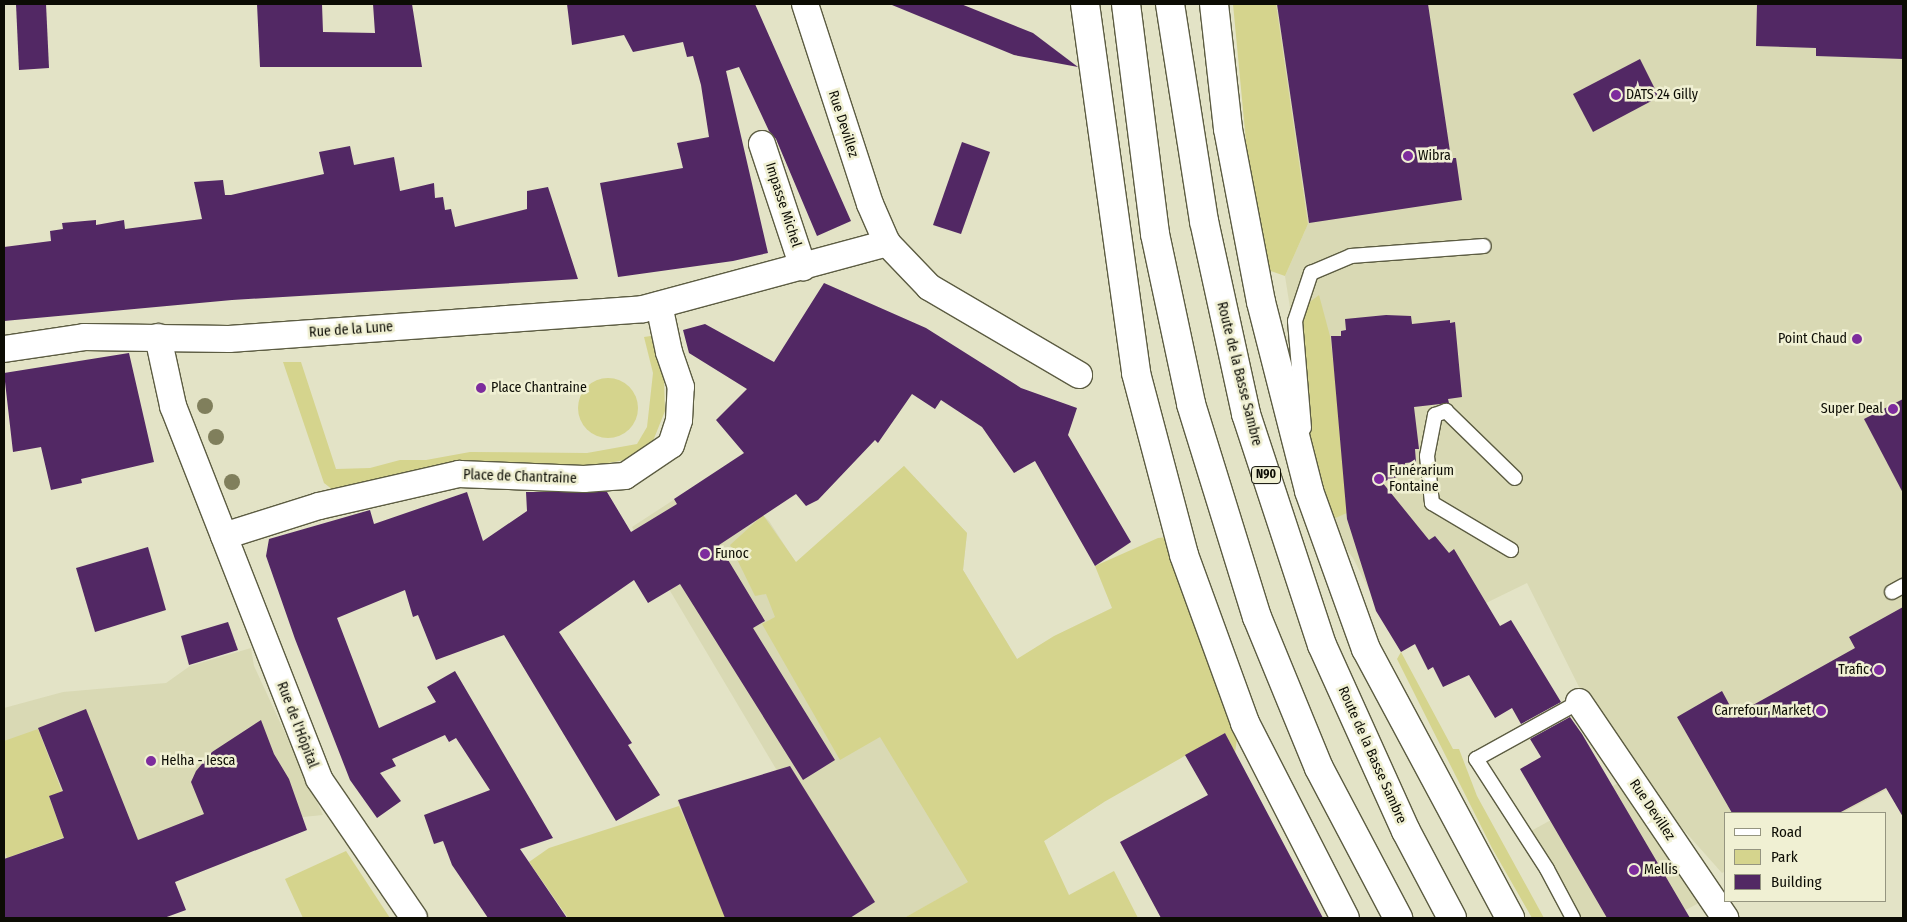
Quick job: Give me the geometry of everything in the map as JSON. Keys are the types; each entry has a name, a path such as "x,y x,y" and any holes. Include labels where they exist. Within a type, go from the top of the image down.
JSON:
{"highway":[{"path":"1085,4 1136,373 1184,555 1246,723 1345,918"},
{"path":"1126,4 1156,234 1191,404 1257,616 1319,768 1398,918"},
{"name":"Route de la Basse Sambre","path":"1170,4 1204,221 1246,414 1322,645 1406,831 1452,918"},
{"path":"1214,4 1228,129 1261,302 1309,491 1366,649 1510,918"}],"street":[{"name":"Rue Devillez","path":"805,4 870,204 887,243 929,287 1080,375"},
{"name":"Impasse Michel","path":"762,144 803,267"},
{"path":"803,267 887,243"},
{"name":"Rue de la Lune","path":"4,349 84,337 230,339 659,305 803,267"},
{"name":"Place de Chantraine","path":"220,525 319,506 460,474 584,479 625,476 671,444 679,420 681,387 668,352 659,305"},
{"path":"158,337 173,406 220,525"},
{"name":"Rue de l'Hôpital","path":"220,525 319,779 414,918"},
{"name":"Rue Devillez","path":"1579,702 1724,918"}],"lane":[{"path":"1309,491 1295,321 1311,273 1351,256 1484,246"},
{"path":"1511,550 1432,503 1427,456 1435,416 1446,411 1515,478"},
{"path":"1574,918 1547,869 1476,759 1579,702"}],"shaded area":[{"path":"1276,4 1903,4 1903,781 1844,812 1724,812 1724,872 1722,873 1608,745 1527,583 1443,624 1401,652 1353,558 1323,517 1285,276 1308,224"},
{"path":"904,466 967,533 963,570 1104,802 1044,841 904,918 728,918 677,801 779,774 632,527 718,471 769,521 796,563"},
{"name":"Helha - Iesca","path":"251,648 254,666 323,815 303,817 38,918 4,918 4,708 63,692 166,683 190,666"},
{"path":"1622,781 1699,903 1670,918 1579,918 1531,831"}],"green space":[{"path":"1233,4 1276,4 1308,224 1285,276 1268,270 1252,205"},
{"path":"1319,295 1330,336 1347,513 1333,519 1313,478 1296,330 1307,304"},
{"path":"657,335 664,380 665,411 647,456 586,467 333,490 324,483 283,362 301,362 336,469 370,468 400,460 426,460 470,452 587,453 637,444 647,427 653,373 644,337"},
{"path":"602,378 614,378 630,386 636,396 638,408 636,420 630,430 614,438 602,438 586,430 578,414 578,402 586,386"},
{"path":"904,466 967,533 963,570 1017,659 1054,636 1112,608 1095,566 1158,538 1168,537 1237,739 1235,753 1225,733 1104,802 1044,841 1069,895 1114,871 1138,918 904,918 968,882 880,737 840,760 762,624 775,617 766,594 755,596 730,545 763,515 796,562"},
{"path":"1401,652 1453,749 1459,749 1477,796 1544,918 1532,918 1492,848 1397,659"},
{"path":"38,729 62,792 49,797 64,837 7,858 4,850 4,741"},
{"path":"679,806 728,918 568,918 529,862 549,848"},
{"path":"346,851 390,918 303,918 285,879"}],"building":[{"path":"16,4 46,4 49,68 19,70"},
{"path":"257,4 322,4 323,32 375,33 373,4 412,4 422,67 260,67"},
{"path":"567,4 755,4 851,221 817,236 776,139 769,131 739,67 726,71 768,253 733,261 618,277 600,183 683,168 677,143 709,137 701,85 693,56 687,57 683,42 633,52 624,35 572,45"},
{"path":"961,4 1033,33 1078,67 1014,55 892,5"},
{"path":"1277,4 1428,4 1451,158 1456,158 1462,200 1309,223"},
{"path":"1757,4 1903,4 1903,59 1816,56 1816,48 1756,46"},
{"name":"DATS 24 Gilly","path":"1640,59 1659,97 1593,132 1573,94"},
{"path":"962,142 990,152 961,234 933,225"},
{"path":"350,146 354,165 394,157 400,191 434,183 435,198 443,197 445,210 451,209 455,227 527,209 527,191 548,187 578,279 232,300 4,321 4,247 51,241 50,231 63,229 62,223 96,220 96,225 124,220 125,229 202,219 194,182 223,180 225,195 231,195 324,174 319,152"},
{"path":"824,283 926,328 1021,388 1077,408 1068,435 1131,542 1095,566 1035,461 1014,473 982,427 941,400 935,409 912,394 878,443 875,440 818,500 806,506 796,494 719,545 765,621 753,628 835,760 803,780 680,584 648,603 634,580 559,632 632,743 628,745 660,795 616,821 504,635 436,660 418,615 413,617 405,590 337,618 379,728 436,702 427,687 455,671 553,838 520,849 567,918 488,918 452,865 443,841 434,844 424,815 490,790 456,738 449,742 445,735 392,759 396,766 380,773 401,801 377,818 350,780 295,639 266,556 269,539 370,510 374,524 467,492 483,541 527,511 526,492 607,492 631,532 677,504 674,499 744,453 716,420 747,389 689,353 683,330 705,324 774,362"},
{"name":"Funérarium Fontaine","path":"1386,315 1411,316 1412,324 1450,320 1450,323 1455,322 1462,397 1448,399 1449,403 1414,407 1419,449 1415,449 1416,462 1405,463 1406,474 1382,482 1429,540 1435,536 1449,553 1454,549 1500,626 1511,620 1561,702 1521,724 1512,708 1495,718 1469,675 1443,687 1433,667 1428,670 1415,644 1401,652 1376,611 1347,519 1331,336 1341,336 1341,331 1346,330 1345,319"},
{"path":"129,353 154,462 81,479 82,483 51,490 41,447 13,452 4,373"},
{"path":"1903,399 1903,493 1864,419"},
{"path":"148,547 166,610 95,632 76,568"},
{"path":"1903,607 1903,817 1886,788 1841,812 1731,812 1677,717 1722,691 1735,715 1855,648 1849,637"},
{"path":"228,622 238,650 189,665 181,636"},
{"path":"86,709 138,840 204,814 191,782 196,771 212,752 261,720 274,754 289,779 307,830 175,882 186,910 164,918 4,918 4,859 64,838 49,796 63,791 38,728"},
{"path":"1570,717 1582,734 1690,918 1607,918 1520,769 1541,757 1530,739"},
{"path":"1225,733 1323,918 1161,918 1120,842 1208,795 1185,755"},
{"path":"790,766 875,902 850,918 725,918 678,800"}],"place":[{"name":"DATS 24 Gilly","path":"1616,95"},
{"name":"Wibra","path":"1408,156"},
{"name":"Point Chaud","path":"1857,339"},
{"name":"Place Chantraine","path":"481,388"},
{"name":"Super Deal","path":"1893,409"},
{"name":"Funérarium Fontaine","path":"1379,479"},
{"name":"Funoc","path":"705,554"},
{"name":"Trafic","path":"1879,670"},
{"name":"Carrefour Market","path":"1821,711"},
{"name":"Helha - Iesca","path":"151,761"},
{"name":"Mellis","path":"1634,870"}]}
